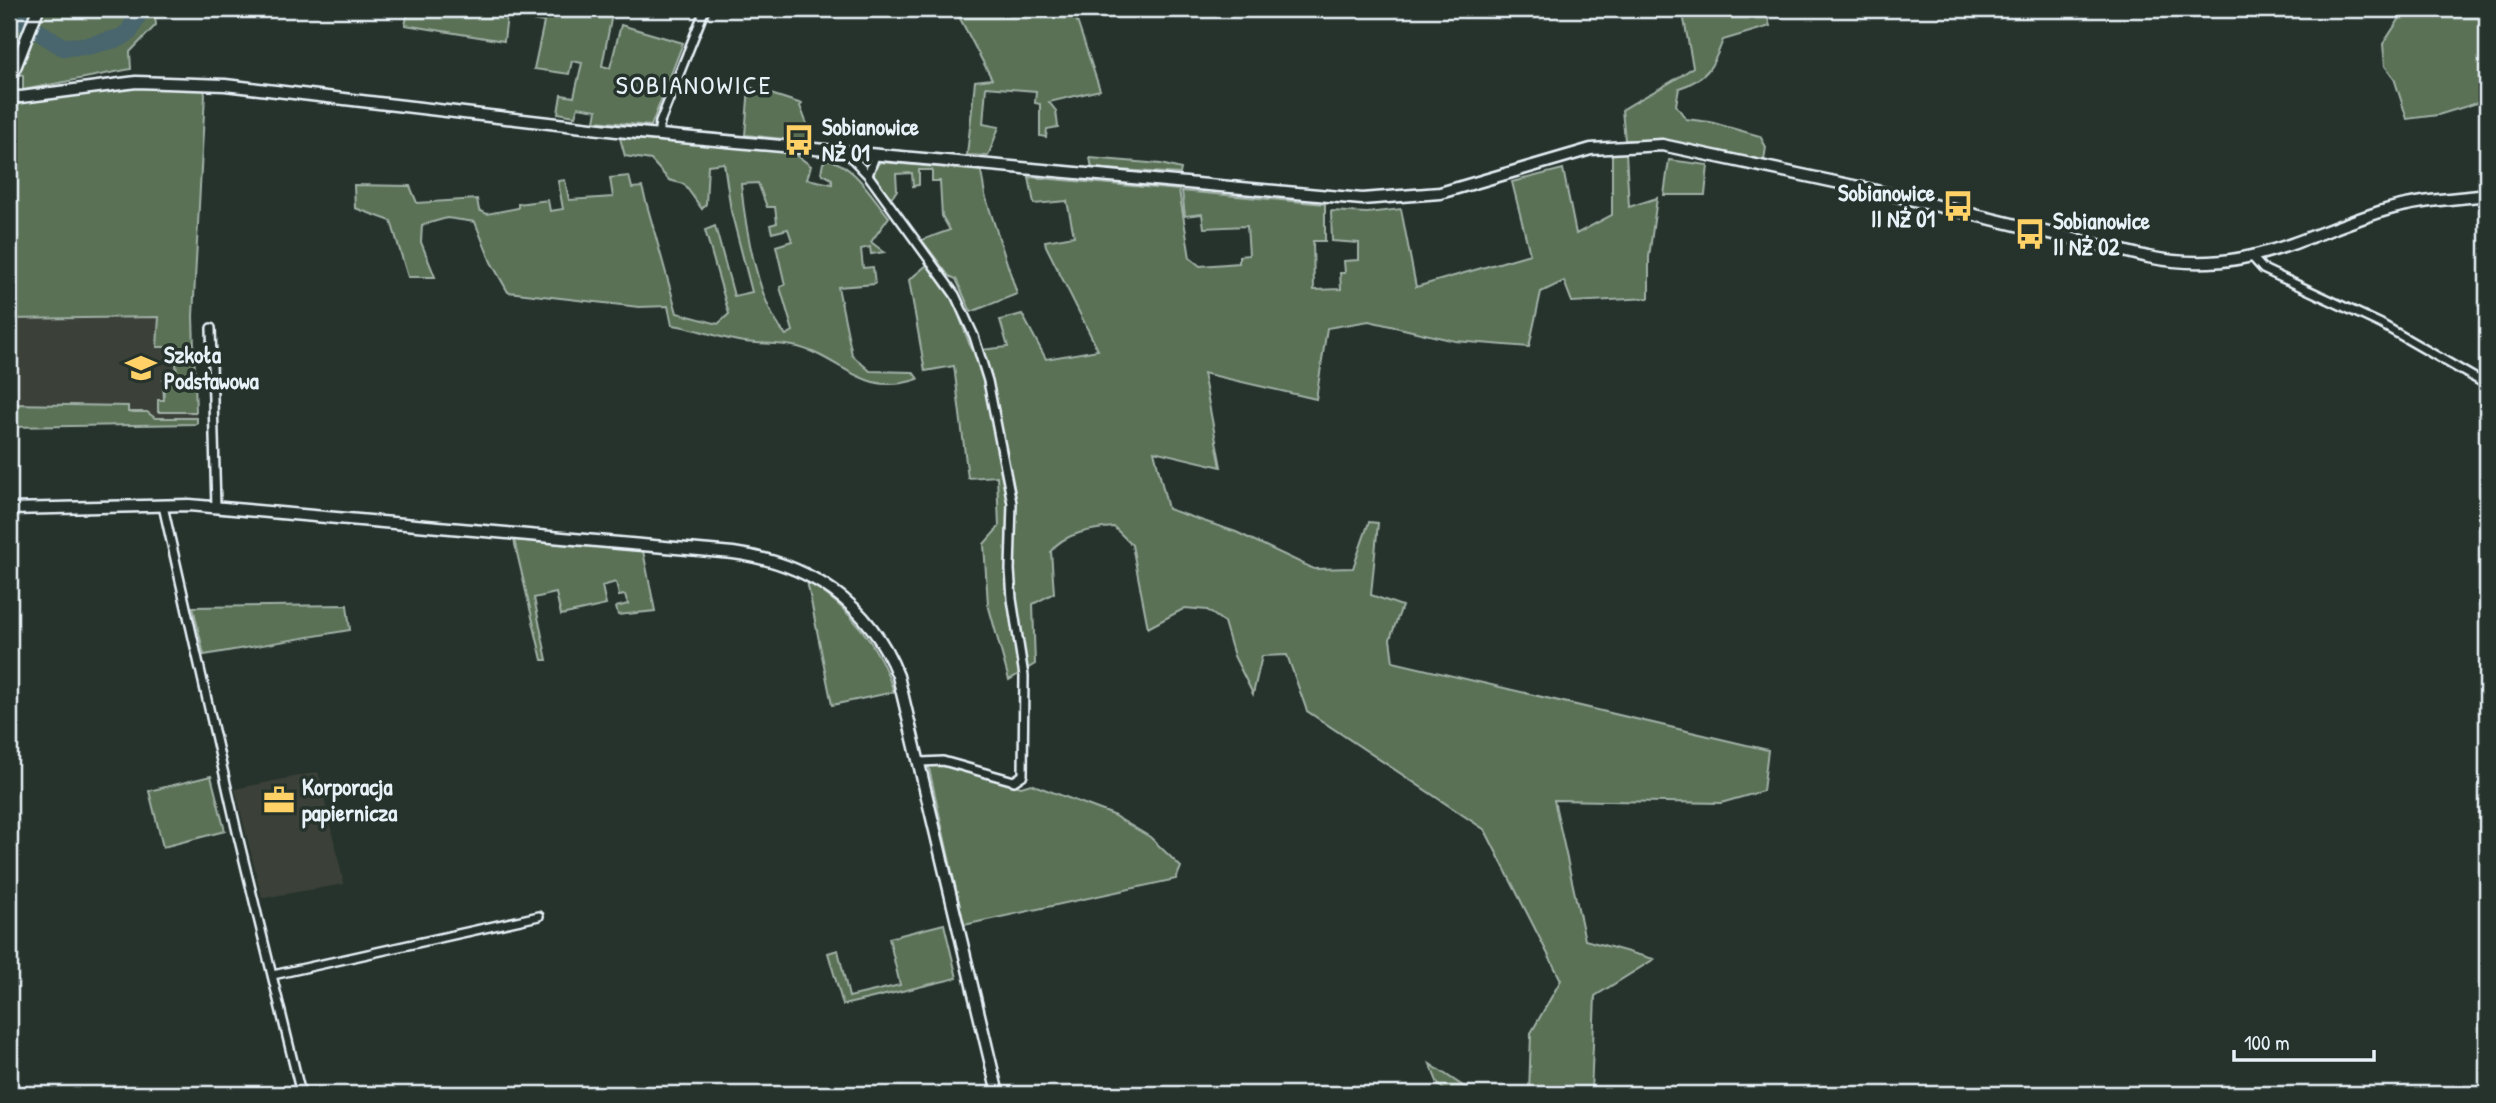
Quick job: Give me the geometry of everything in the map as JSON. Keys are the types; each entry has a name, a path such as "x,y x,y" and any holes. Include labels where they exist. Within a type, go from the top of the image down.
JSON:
{"street":[{"path":"9,83 38,9"},
{"path":"659,135 660,122 705,9"},
{"path":"9,96 136,82 225,85 659,135 1377,200 1440,193 1591,149 1653,144 1733,158 2174,262 2209,264 2252,257 2398,207 2487,195"},
{"path":"846,152 868,175 948,285 970,326 988,381 1012,503 1011,579 1024,676 1023,775 1014,781 943,761 921,762"},
{"path":"868,175 875,156"},
{"path":"2252,257 2263,269 2381,324 2487,385"},
{"path":"211,328 216,507"},
{"path":"163,506 301,1094"},
{"path":"9,509 216,507 717,551 789,564 813,576 841,598 880,642 900,683 921,762 998,1094"},
{"path":"273,975 539,916"}],"shaded area":[{"path":"193,316 197,424 9,427 9,319"},
{"path":"318,772 344,884 262,898 235,789"}],"green space":[{"path":"9,9 154,9 156,25 130,52 131,69 23,90 23,75 9,72"},
{"path":"409,9 613,9 602,66 610,68 621,25 683,43 651,126 595,121 597,110 578,107 575,116 558,113 561,95 574,97 582,63 572,61 569,74 534,69 544,22 507,16 504,41 405,25"},
{"path":"955,9 1073,9 1100,90 1049,102 1056,111 1058,127 1047,129 1046,137 1040,136 1040,104 1035,103 1036,91 986,87 983,124 999,127 988,156 967,155 975,81 992,79"},
{"path":"1682,9 1765,9 1770,26 1723,40 1708,71 1679,88 1676,105 1686,119 1710,122 1760,136 1766,147 1764,161 1672,142 1625,140 1622,110 1693,67"},
{"path":"2406,9 2487,9 2487,100 2438,115 2407,119 2394,78 2385,66 2383,44"},
{"path":"126,87 204,89 205,95 193,316 196,412 158,412 158,400 164,400 163,379 177,377 175,347 157,347 159,317 9,319 9,111 23,102"},
{"path":"749,87 802,104 800,106 814,142 745,135"},
{"path":"620,138 795,154 811,166 807,179 832,184 832,179 821,173 823,163 827,159 846,168 855,175 889,217 871,242 884,252 871,254 870,247 861,249 863,268 873,267 875,284 838,287 852,355 870,371 913,372 918,379 898,384 881,384 866,380 810,351 793,346 736,341 672,325 668,306 639,307 508,292 491,262 475,222 447,218 422,225 421,242 435,277 408,277 391,221 355,208 354,185 410,186 417,203 477,199 479,210 487,214 518,208 518,204 548,200 550,211 563,209 558,181 565,180 569,200 613,197 610,178 629,176 632,188 642,187 677,313 718,324 729,314 705,230 715,226 734,296 752,292 731,211 724,163 708,165 706,204 702,209 684,184 669,180 651,160 625,156","holes":["758,183 767,207 775,207 777,223 770,225 772,233 788,229 792,241 776,246 785,285 780,287 793,331 786,335 768,305 754,264 741,184"]},
{"path":"1626,152 1629,207 1657,198 1649,257 1649,298 1572,302 1564,281 1541,292 1529,347 1455,341 1369,321 1327,328 1316,399 1203,373 1221,467 1154,451 1168,509 1236,532 1314,569 1353,568 1369,522 1378,523 1371,595 1402,606 1390,639 1393,662 1768,750 1763,791 1721,803 1554,800 1585,940 1654,959 1595,996 1591,1094 1529,1094 1531,1033 1561,980 1485,830 1307,711 1287,655 1262,656 1253,694 1234,656 1224,622 1207,610 1185,608 1148,628 1132,545 1114,527 1071,536 1051,551 1054,593 1033,604 1035,664 1009,680 988,604 984,544 999,527 997,476 968,478 954,366 925,371 909,280 927,265 954,302 972,351 1008,347 1000,320 1022,314 1046,359 1098,350 1046,246 1045,241 1074,236 1067,201 1034,204 1029,177 1179,190 1190,258 1200,266 1239,263 1239,256 1249,255 1247,226 1204,228 1202,214 1185,216 1182,191 1325,204 1325,241 1313,241 1314,290 1341,289 1340,273 1345,273 1344,261 1359,260 1359,243 1332,241 1331,211 1367,213 1401,209 1416,287 1530,254 1512,182 1563,169 1576,234 1612,215 1612,153"},
{"path":"1090,158 1161,164 1181,169 1180,174 1092,168"},
{"path":"1669,160 1708,165 1705,195 1664,195"},
{"path":"880,162 981,171 985,195 1017,294 971,312 956,279 949,276 922,240 950,230 942,216 940,181 932,181 932,170 919,170 919,185 913,186 912,173 896,174 897,190 893,196 887,197 872,172"},
{"path":"9,404 128,406 128,412 147,412 155,418 197,418 197,424 9,427"},
{"path":"514,540 643,551 655,611 618,615 616,607 628,604 625,595 619,596 616,582 602,586 606,605 561,615 556,593 534,598 547,660 542,660"},
{"path":"807,581 837,603 861,629 880,658 894,692 832,705"},
{"path":"347,605 350,630 204,655 193,607"},
{"path":"928,764 944,765 1021,787 1031,784 1111,814 1150,837 1181,867 1176,879 964,925"},
{"path":"211,776 225,831 163,847 149,791"},
{"path":"944,924 957,978 843,1005 828,953 838,950 849,997 900,985 889,938"},
{"path":"1430,1064 1475,1094 1448,1094 1438,1084"}],"waterway":[{"path":"9,13 63,47 87,46 120,38 129,32 141,9"}],"place":[{"name":"Sobianowice NŻ 01","path":"799,140"},
{"name":"Sobianowice II NŻ 01","path":"1958,206"},
{"name":"Sobianowice II NŻ 02","path":"2030,234"},
{"name":"Szkoła Podstawowa","path":"141,368"},
{"name":"Korporacja papiernicza","path":"279,800"}],"district":[{"name":"SOBIANOWICE","path":"694,85"}]}
